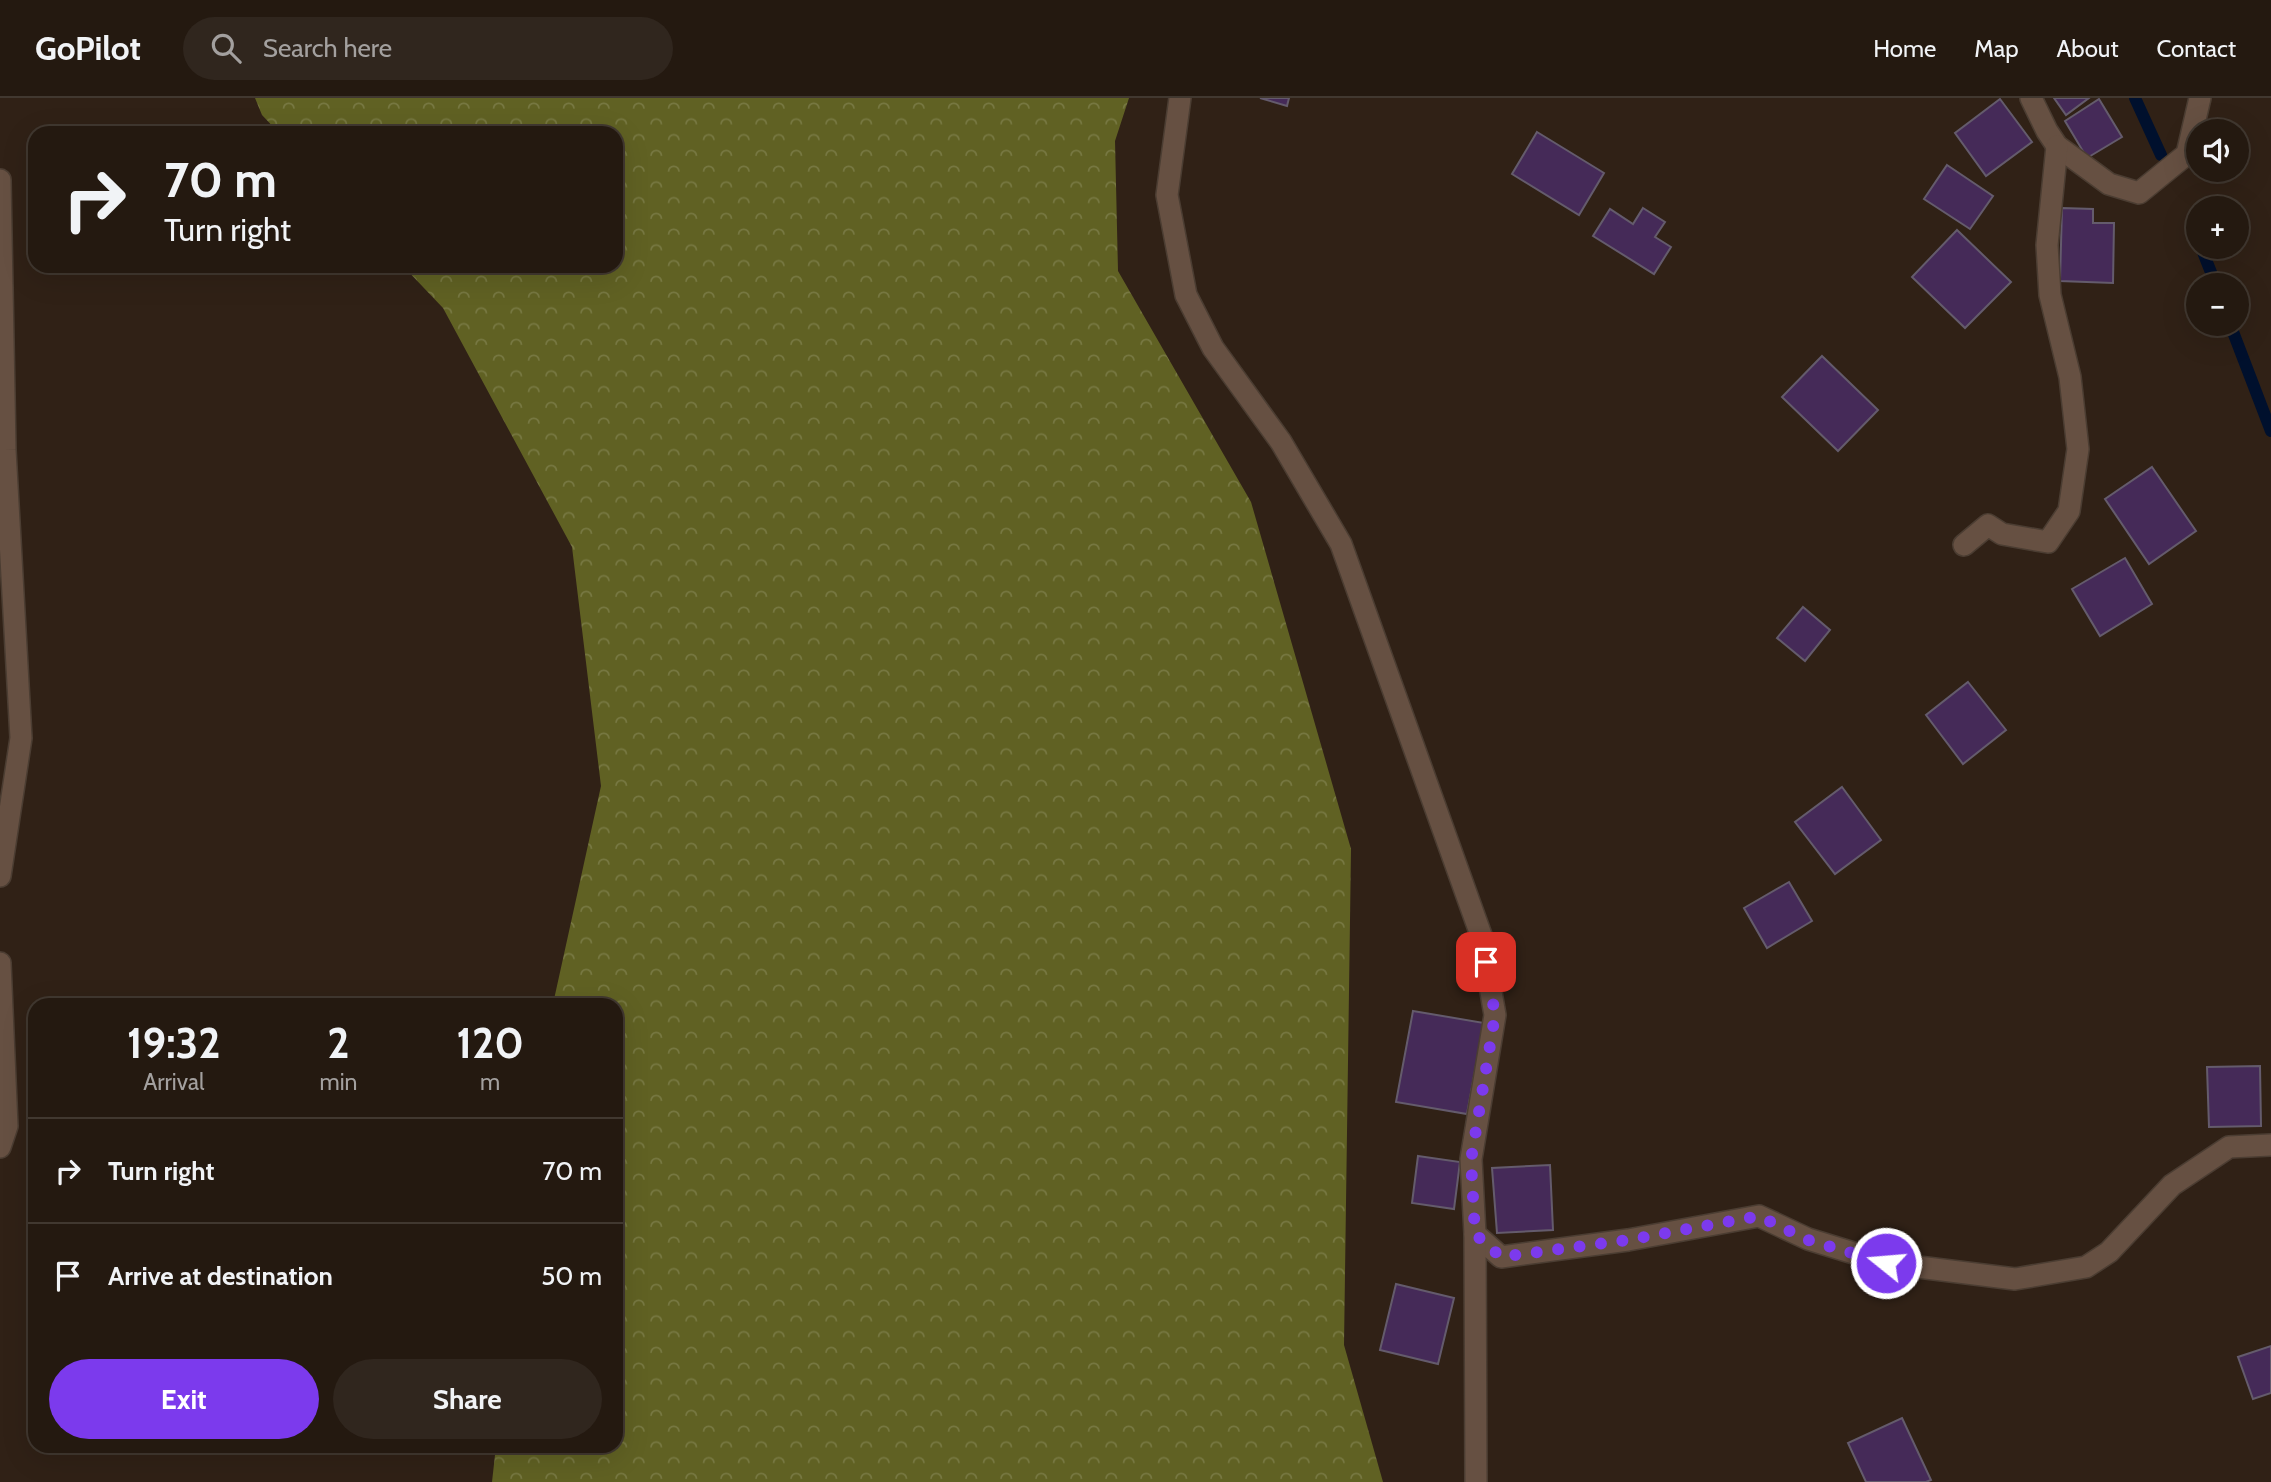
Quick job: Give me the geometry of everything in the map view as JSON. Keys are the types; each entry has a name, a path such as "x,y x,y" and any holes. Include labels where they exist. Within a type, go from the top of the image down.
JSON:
{"street":[{"path":"1180,98 1167,195 1186,295 1213,348 1281,442 1341,544 1481,935 1495,1015 1471,1160 1475,1234 1476,1482"},
{"path":"2031,98 2057,146 2109,184 2139,193 2186,154 2200,98"},
{"path":"1964,545 1988,525 2002,534 2048,542 2069,511 2078,449 2070,377 2050,295 2047,245 2057,146"},
{"path":"0,180 5,450 21,738 0,876"},
{"path":"0,964 6,1126 0,1147"},
{"path":"1475,1234 1501,1257 1628,1240 1759,1216 1808,1240 1886,1263 2015,1279 2086,1268 2109,1252 2172,1185 2229,1147 2271,1146"}],"green space":[{"path":"255,98 1129,98 1115,141 1118,271 1251,502 1351,849 1344,1345 1383,1482 492,1482 495,1453 623,1453 623,998 554,998 601,786 572,547 443,308 410,273 623,273 623,126 272,126 262,115"}],"building":[{"path":"1260,98 1289,98 1287,106"},
{"path":"2054,98 2089,98 2066,115"},
{"path":"2000,99 2032,142 1986,176 1955,133"},
{"path":"2099,99 2122,137 2087,158 2065,121"},
{"path":"1537,132 1604,173 1579,215 1512,174"},
{"path":"1947,165 1993,196 1970,229 1924,199"},
{"path":"1643,208 1665,222 1655,237 1671,247 1654,274 1593,236 1610,209 1633,224"},
{"path":"2062,208 2093,209 2093,223 2114,223 2113,283 2060,281"},
{"path":"1957,230 2011,282 1965,328 1912,277"},
{"path":"1822,356 1878,410 1838,451 1782,397"},
{"path":"2152,467 2196,531 2149,564 2105,499"},
{"path":"2125,558 2152,604 2100,636 2072,589"},
{"path":"1803,607 1830,630 1805,661 1777,638"},
{"path":"1968,682 2006,730 1963,764 1926,715"},
{"path":"1842,787 1881,840 1835,874 1795,822"},
{"path":"1789,882 1812,921 1767,948 1744,908"},
{"path":"1413,1011 1484,1023 1467,1114 1396,1102"},
{"path":"2260,1066 2261,1126 2209,1127 2207,1067"},
{"path":"1418,1156 1460,1162 1454,1209 1412,1203"},
{"path":"1550,1165 1553,1230 1497,1233 1492,1168"},
{"path":"1396,1284 1454,1298 1438,1364 1380,1350"},
{"path":"2271,1346 2271,1393 2253,1399 2238,1357"},
{"path":"1902,1418 1931,1480 1866,1482 1848,1443"}],"waterway":[{"path":"2135,98 2161,155"},
{"path":"2206,259 2211,273"},
{"path":"2235,336 2271,431"}],"route":[{"path":"1486,962 1495,1015 1471,1160 1475,1234 1501,1257 1628,1240 1759,1216 1808,1240 1886,1263"}]}
